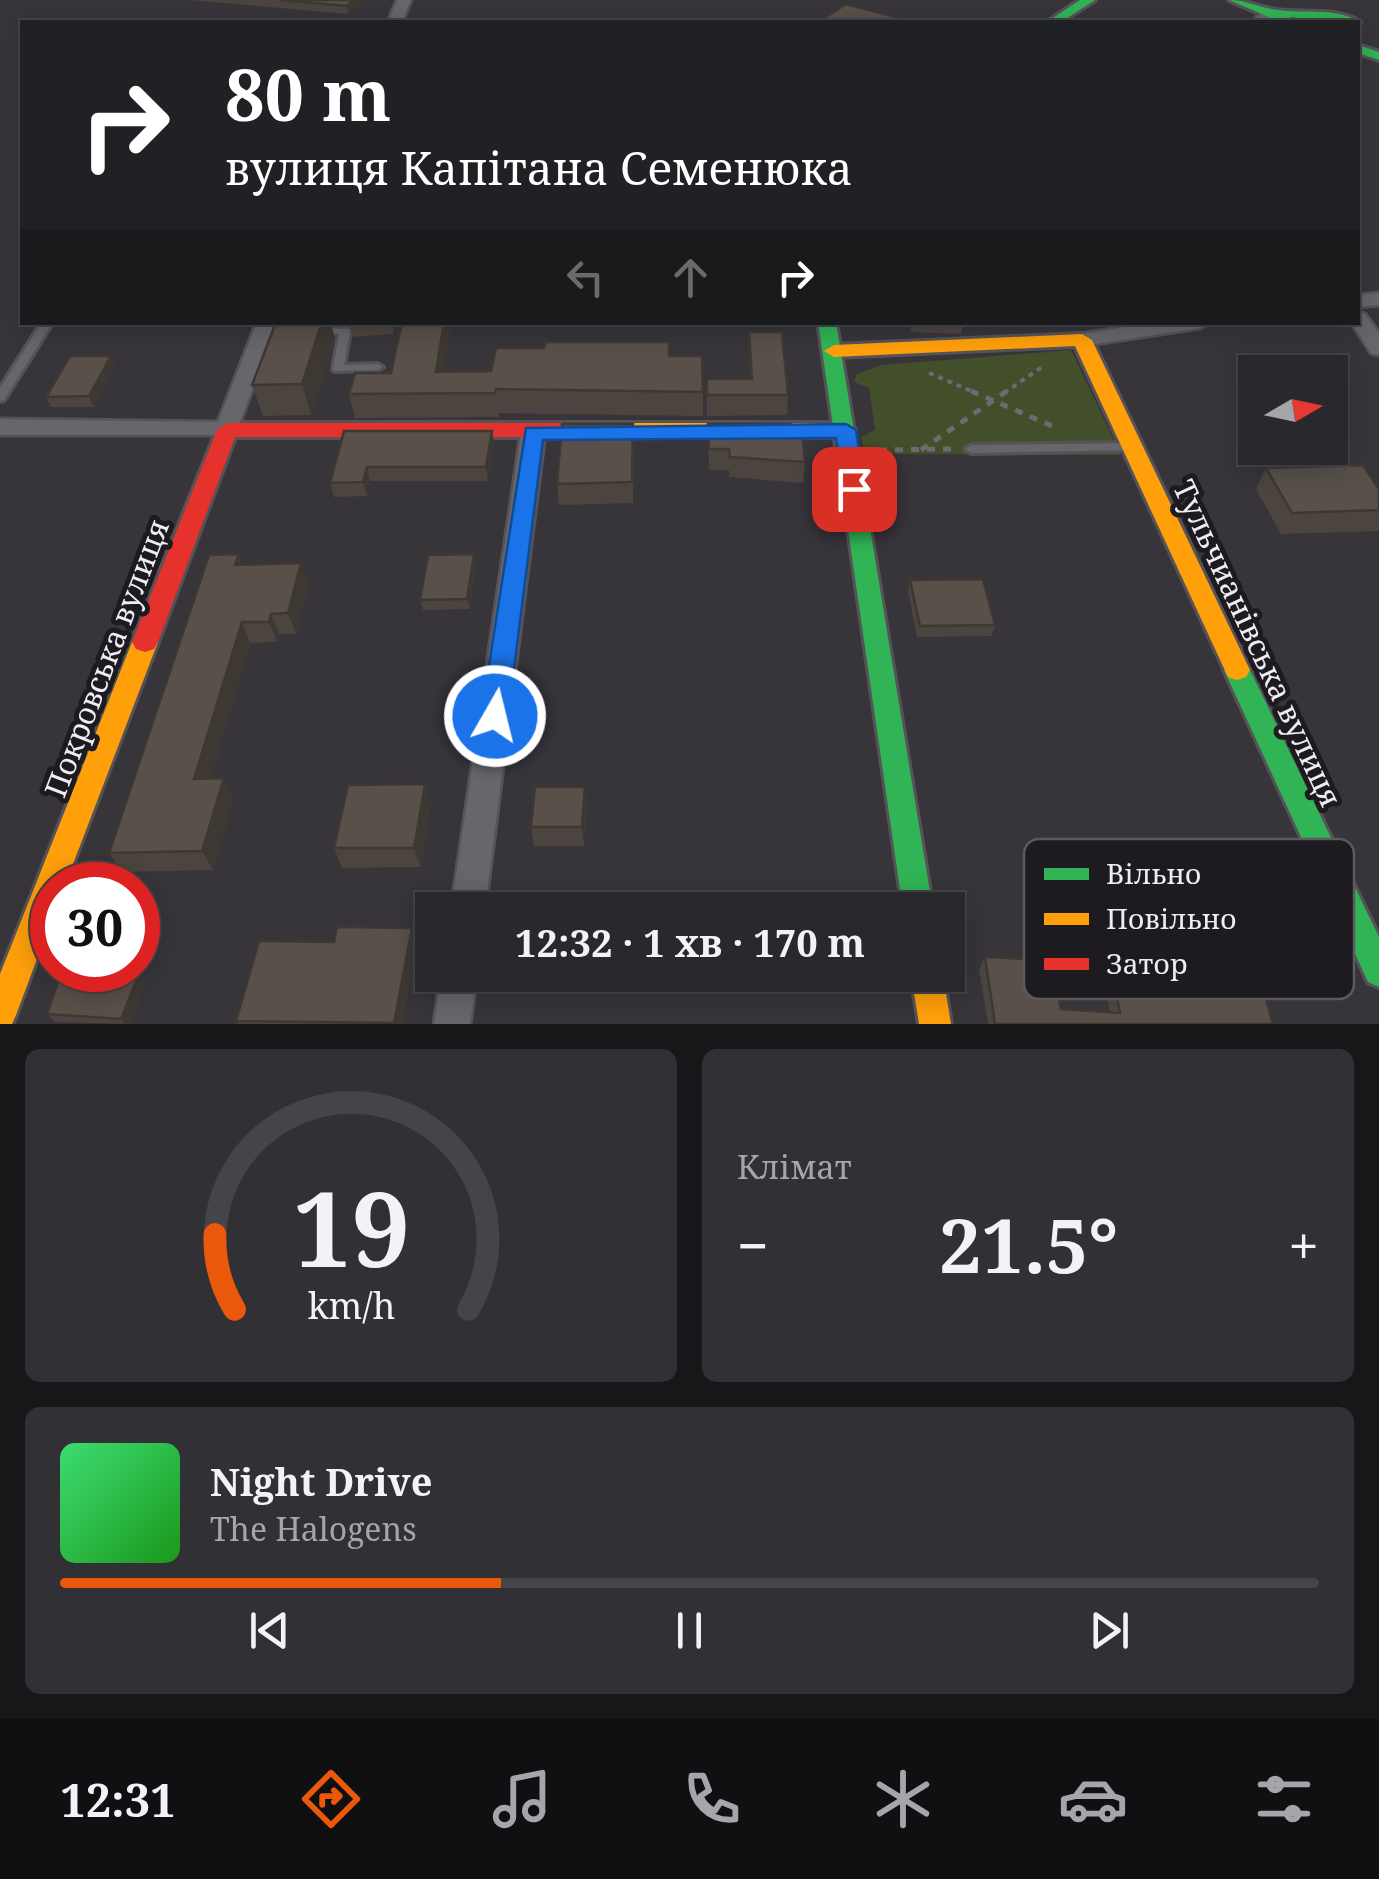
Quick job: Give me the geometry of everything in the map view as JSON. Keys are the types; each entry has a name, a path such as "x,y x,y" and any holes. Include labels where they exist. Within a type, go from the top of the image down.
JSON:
{"main road":[{"path":"1056,20 1089,0"},
{"path":"1235,0 1272,19 1313,14 1342,20"},
{"path":"828,325 915,892"},
{"path":"834,350 1082,340"},
{"name":"Тульчианівська вулиця","path":"1082,340 1317,839"},
{"path":"226,430 846,430"},
{"name":"Покровська вулиця","path":"0,1015 226,430"},
{"name":"Тульчианівська вулиця","path":"1354,918 1379,971"},
{"path":"930,992 935,1024"}],"street":[{"path":"1360,321 1379,348"},
{"path":"1082,340 1180,325"},
{"name":"Покровська вулиця","path":"226,430 271,329"},
{"path":"0,427 226,430"},
{"path":"470,892 533,433"},
{"path":"452,1024 457,992"}],"lane":[{"path":"0,397 46,325"},
{"path":"296,332 346,330 338,369 378,367"},
{"path":"971,449 1134,447"}],"path":[{"path":"920,450 1082,340"},
{"path":"913,366 1103,448"},
{"path":"864,451 971,449"}],"green space":[{"path":"1071,350 1121,455 864,454 861,437 875,430 869,388 854,382 857,374 881,365"}],"building":[{"path":"281,0 353,0 347,6"},
{"path":"846,4 907,20 821,20"},
{"path":"275,325 321,325 302,384 252,385"},
{"path":"401,325 444,325 436,372 491,371 496,348 544,348 545,342 669,342 669,356 702,356 703,392 496,389 495,393 349,394 355,373 391,373"},
{"path":"749,332 782,332 788,395 707,395 707,379 752,379"},
{"path":"70,356 111,356 89,396 46,397"},
{"path":"562,424 633,424 632,482 557,484"},
{"path":"708,424 791,424 792,433 802,433 805,462 730,457 729,449 709,449"},
{"path":"344,431 492,431 486,467 367,467 363,482 330,483"},
{"path":"1363,465 1379,489 1379,510 1292,513 1266,468"},
{"path":"239,554 235,565 301,563 288,613 271,614 269,622 242,622 194,779 224,778 202,851 109,853 209,555"},
{"path":"474,554 467,599 420,600 428,555"},
{"path":"983,579 995,625 920,626 910,580"},
{"path":"425,784 414,848 334,848 348,785"},
{"path":"535,787 585,787 582,827 531,827"},
{"path":"337,927 412,928 394,1023 236,1021 259,941 334,942"},
{"path":"985,957 1024,959 1024,999 1059,999 1061,1009 1120,1013 1117,999 1266,999 1273,1024 995,1024"},
{"path":"54,992 132,992 121,1019 47,1014"}],"traffic: fast":[{"path":"1056,20 1089,0"},
{"path":"1235,0 1285,20"},
{"path":"1270,13 1313,14 1344,20"},
{"path":"1360,50 1379,56"},
{"path":"827,325 915,892"},
{"path":"1237,670 1317,839"},
{"path":"1354,918 1379,971"}],"traffic: slow":[{"path":"834,351 1082,340 1237,670"},
{"path":"573,430 845,430"},
{"path":"0,1015 145,642"},
{"path":"930,992 935,1024"}],"traffic: jam":[{"path":"145,642 227,430 573,430"}],"route":[{"path":"495,716 533,433 846,430 854,489"}]}
